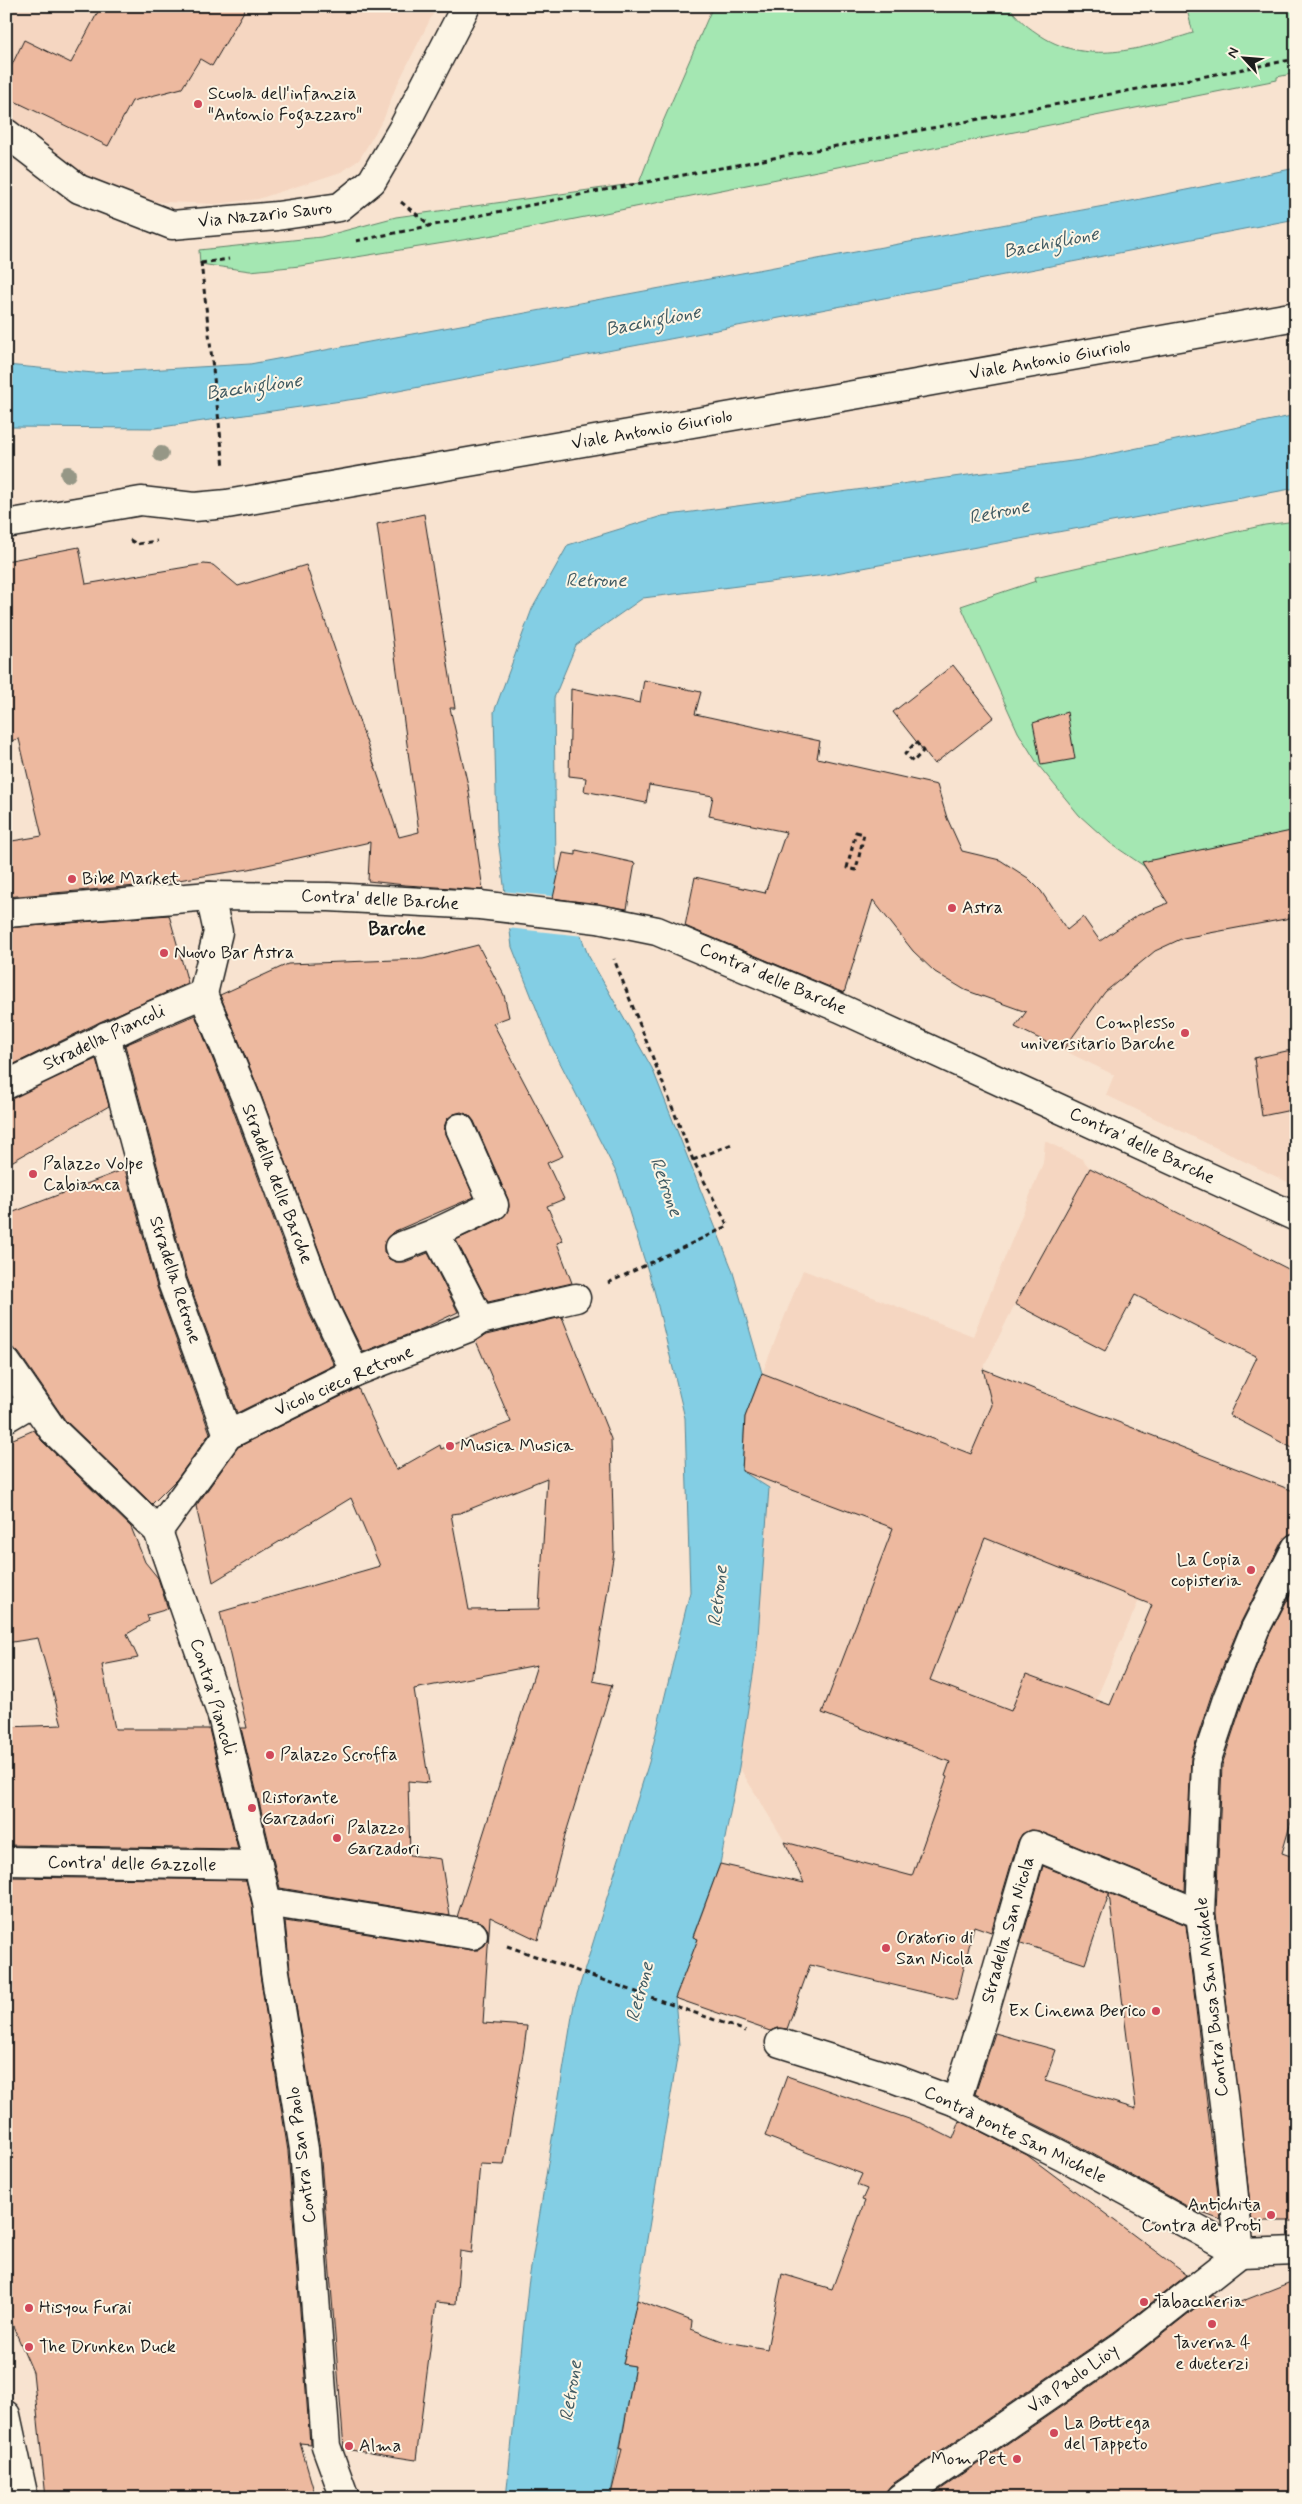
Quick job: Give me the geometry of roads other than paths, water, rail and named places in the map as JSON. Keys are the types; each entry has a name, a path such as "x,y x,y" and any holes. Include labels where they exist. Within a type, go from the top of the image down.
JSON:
{"street":[{"name":"Via Nazario Sauro","path":"6,133 79,189 172,225 277,216 340,207 372,181 403,128 466,6"},
{"name":"Viale Antonio Giuriolo","path":"6,524 141,501 194,507 227,504 892,389 1296,316"},
{"name":"Contra' delle Barche","path":"6,913 210,896 329,897 480,905 598,919 658,931 840,1008 1296,1217"},
{"path":"203,994 218,932 210,896"},
{"name":"Stradella Piancoli","path":"6,1084 106,1036 203,994"},
{"name":"Stradella delle Barche","path":"203,994 246,1101 323,1306 355,1372"},
{"name":"Stradella Retrone","path":"106,1036 172,1282 228,1435"},
{"path":"399,1247 435,1233 494,1205 460,1128"},
{"path":"435,1233 480,1320"},
{"name":"Vicolo cieco Retrone","path":"158,1531 228,1435 355,1372 468,1328 480,1320 576,1298"},
{"path":"6,1362 53,1430 158,1531"},
{"path":"6,1418 33,1402"},
{"name":"Contra' Piancoli","path":"158,1531 222,1716 258,1865"},
{"name":"Contra' Busa San Michele","path":"1240,2253 1225,2112 1200,1914 1206,1762 1227,1699 1255,1629 1296,1548"},
{"name":"Stradella San Nicola","path":"956,2102 1033,1844 1200,1914"},
{"name":"Contra' delle Gazzolle","path":"6,1861 258,1865"},
{"name":"Contra' San Paolo","path":"258,1865 267,1902 275,1972 304,2149 326,2446 345,2498"},
{"path":"267,1902 473,1935"},
{"name":"Contrà ponte San Michele","path":"780,2043 895,2078 956,2102 1063,2156 1240,2253"},
{"path":"1240,2253 1296,2251"},
{"name":"Via Paolo Lioy","path":"900,2498 1123,2345 1240,2253"},
{"path":"6,2415 24,2498"}],"water":[{"name":"Bacchiglione","path":"1296,168 1296,219 362,398 155,428 6,427 6,365 94,373 250,364 1131,201"},
{"name":"Retrone","path":"1296,415 1296,488 825,575 643,598 576,645 554,698 556,869 588,955 652,1068 732,1269 762,1373 745,1417 742,1471 769,1488 757,1649 739,1767 720,1864 693,1936 698,1939 675,1998 679,2046 637,2300 623,2364 635,2366 610,2498 506,2498 528,2286 574,2004 649,1762 690,1592 685,1418 654,1290 617,1174 550,1043 512,947 497,831 494,712 532,609 568,545 662,516 1080,460"}],"place":[{"name":"Scuola dell'infanzia \"Antonio Fogazzaro\"","path":"198,104"},
{"name":"Bibe Market","path":"72,879"},
{"name":"Astra","path":"952,908"},
{"name":"Nuovo Bar Astra","path":"164,953"},
{"name":"Complesso universitario Barche","path":"1185,1033"},
{"name":"Palazzo Volpe Cabianca","path":"33,1174"},
{"name":"Musica Musica","path":"450,1446"},
{"name":"La Copia copisteria","path":"1251,1570"},
{"name":"Palazzo Scroffa","path":"270,1755"},
{"name":"Ristorante Garzadori","path":"252,1808"},
{"name":"Palazzo Garzadori","path":"337,1838"},
{"name":"Oratorio di San Nicola","path":"886,1948"},
{"name":"Ex Cinema Berico","path":"1156,2011"},
{"name":"Antichita Contra de Proti","path":"1271,2215"},
{"name":"Tabaccheria","path":"1144,2302"},
{"name":"Hisyou Furai","path":"29,2308"},
{"name":"Taverna 4 e dueterzi","path":"1212,2324"},
{"name":"The Drunken Duck","path":"29,2347"},
{"name":"La Bottega del Tappeto","path":"1054,2433"},
{"name":"Alma","path":"349,2446"},
{"name":"Mom Pet","path":"1017,2459"}],"district":[{"name":"Barche","path":"397,929"}]}
